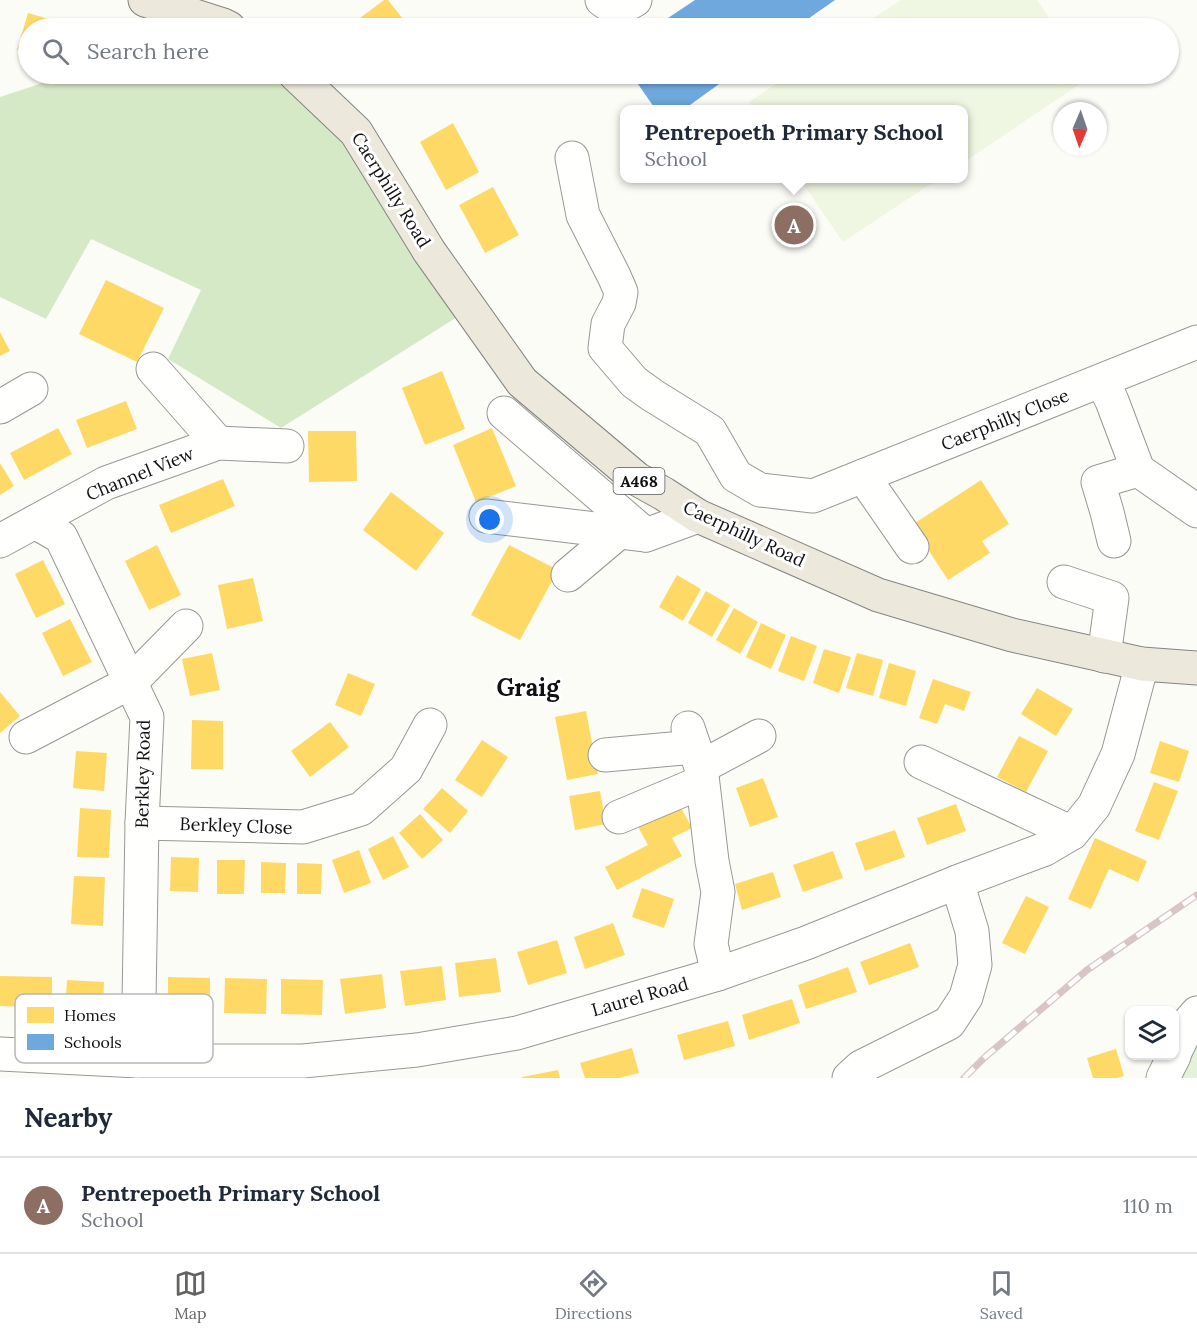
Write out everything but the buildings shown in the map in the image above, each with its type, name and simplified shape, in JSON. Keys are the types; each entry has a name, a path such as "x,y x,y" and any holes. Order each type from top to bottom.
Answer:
{"main road":[{"path":"145,0 201,18"},
{"name":"Caerphilly Road","path":"306,84 356,132 429,251 522,382 637,479 698,516 878,595 1012,635 1142,664 1197,668"}],"street":[{"path":"602,0 617,10 635,0"},
{"name":"Caerphilly Close","path":"572,158 583,215 621,292 619,303 608,324 605,348 634,382 710,431 736,476 760,490 813,496 1197,342"},
{"path":"153,369 218,443 287,446"},
{"path":"1102,381 1138,470 1197,511"},
{"path":"0,407 31,389"},
{"path":"504,413 633,533"},
{"name":"Channel View","path":"0,541 106,483 218,443"},
{"path":"1114,541 1098,482 1138,470"},
{"path":"862,476 912,547"},
{"path":"486,516 633,533"},
{"path":"568,575 633,533 698,516"},
{"name":"Berkley Road","path":"35,522 61,537 147,717 142,823 139,994"},
{"path":"1064,582 1112,598 1104,656"},
{"path":"26,737 131,682 186,626"},
{"name":"Laurel Road","path":"213,1061 303,1061 417,1050 517,1034 718,974 806,943 1046,849 1072,833 1094,806 1118,754 1142,664"},
{"name":"Berkley Close","path":"142,823 303,827 361,809 406,769 430,725"},
{"path":"605,755 696,756 759,736"},
{"path":"619,817 696,756"},
{"path":"696,756 718,892 711,944 718,974"},
{"path":"921,762 1072,833"},
{"path":"849,1078 861,1066 949,1023 966,997 975,965 972,931 957,882"},
{"path":"1179,1045 1197,1013"},
{"path":"1163,1078 1172,1060"}],"green space":[{"path":"901,0 1037,0 1049,18 873,18"},
{"path":"40,84 302,84 470,309 281,428 168,359 201,290 91,239 46,319 0,297 0,97"},
{"path":"776,84 1080,84 968,159 968,105 751,105 749,102"},
{"path":"803,183 932,183 843,242"},
{"path":"1197,1013 1197,1078 1163,1078 1172,1060 1179,1060 1179,1047"}],"railway":[{"path":"964,1078 984,1058 1087,970 1197,895"}],"place":[{"name":"Pentrepoeth Primary School","path":"794,225"}],"district":[{"name":"Graig","path":"528,688"}]}
